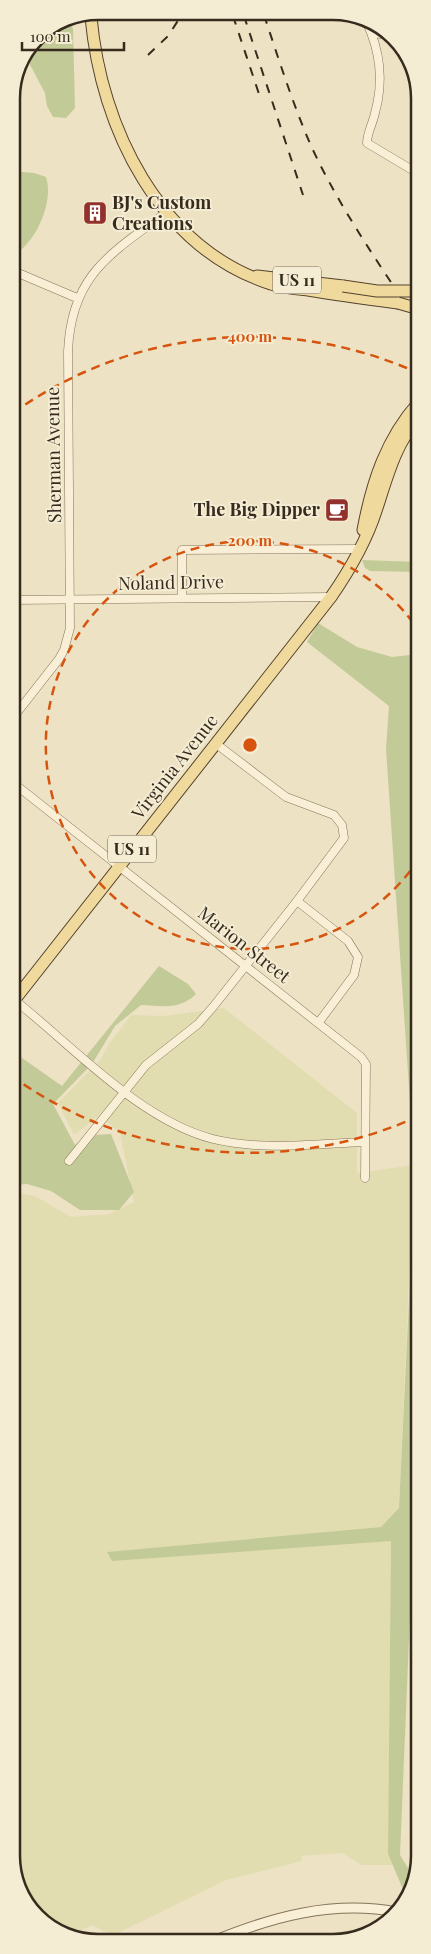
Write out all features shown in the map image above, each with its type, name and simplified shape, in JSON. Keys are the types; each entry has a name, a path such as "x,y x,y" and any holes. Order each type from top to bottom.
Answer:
{"main road":[{"name":"US 11","path":"91,21 102,85 112,117 135,166 166,212 186,233 211,255 250,276 272,276 411,307"},
{"name":"US 11","path":"343,291 411,292"},
{"path":"398,303 411,304"},
{"name":"Virginia Avenue","path":"360,549 372,485 395,434 411,413"},
{"name":"Virginia Avenue","path":"20,991 332,597 360,549 376,512 390,465 402,440 411,428"}],"street":[{"path":"370,29 379,61 380,77 378,101 367,143 411,169"},
{"path":"372,33 377,34"},
{"name":"Sherman Avenue","path":"20,708 64,650 70,628 68,352 69,335 77,298 85,283 102,263 166,212"},
{"path":"20,273 77,298"},
{"path":"182,598 182,550 360,549"},
{"name":"Noland Drive","path":"20,600 332,597"},
{"path":"69,1161 146,1065 198,1024 247,966 340,846 344,838 342,825 334,815 277,792 215,743"},
{"name":"Marion Street","path":"20,788 319,1022 364,1060 365,1178"},
{"path":"298,901 348,941 358,957 354,975 319,1022"},
{"path":"20,1006 125,1091 174,1124 215,1140 254,1145 365,1142"},
{"path":"232,1934 269,1920 301,1912 352,1909 388,1911"}],"shaded area":[{"path":"224,1008 357,1113 357,1173 411,1165 411,1234 399,1508 381,1527 108,1552 112,1561 391,1540 388,1854 393,1865 361,1865 343,1853 301,1856 302,1861 226,1880 116,1934 109,1934 93,1925 78,1931 73,1930 51,1918 33,1899 28,1890 21,1866 20,1193 35,1196 71,1217 109,1214 134,1202 120,1133 99,1116 74,1135 58,1103 101,1059 109,1044 131,1015 163,1016"}],"green space":[{"path":"71,25 75,108 66,118 53,117 47,106 45,93 29,63 47,39 59,30"},
{"path":"20,172 34,173 46,177 48,187 46,208 42,219 31,239 20,250"},
{"path":"362,560 411,562 411,572 370,571 365,568"},
{"path":"318,623 357,647 392,657 411,655 411,1117 386,749 389,706 307,642"},
{"path":"159,966 188,984 196,994 184,1003 177,1005 141,1005 115,1026 92,1064 53,1104 75,1145 94,1135 111,1134 134,1192 119,1210 80,1210 51,1191 27,1184 20,1184 20,1057 62,1086"},
{"path":"411,1259 411,1591 400,1855 409,1870 403,1890 388,1854 391,1541 112,1561 107,1552 381,1527 399,1508"}],"railway":[{"path":"148,55 168,36 178,20"},
{"path":"234,20 261,100"},
{"path":"245,20 303,195"},
{"path":"266,20 286,82 323,171 362,238 411,312"}],"place":[{"name":"BJ's Custom Creations","path":"95,213"},
{"name":"The Big Dipper","path":"337,510"}]}
